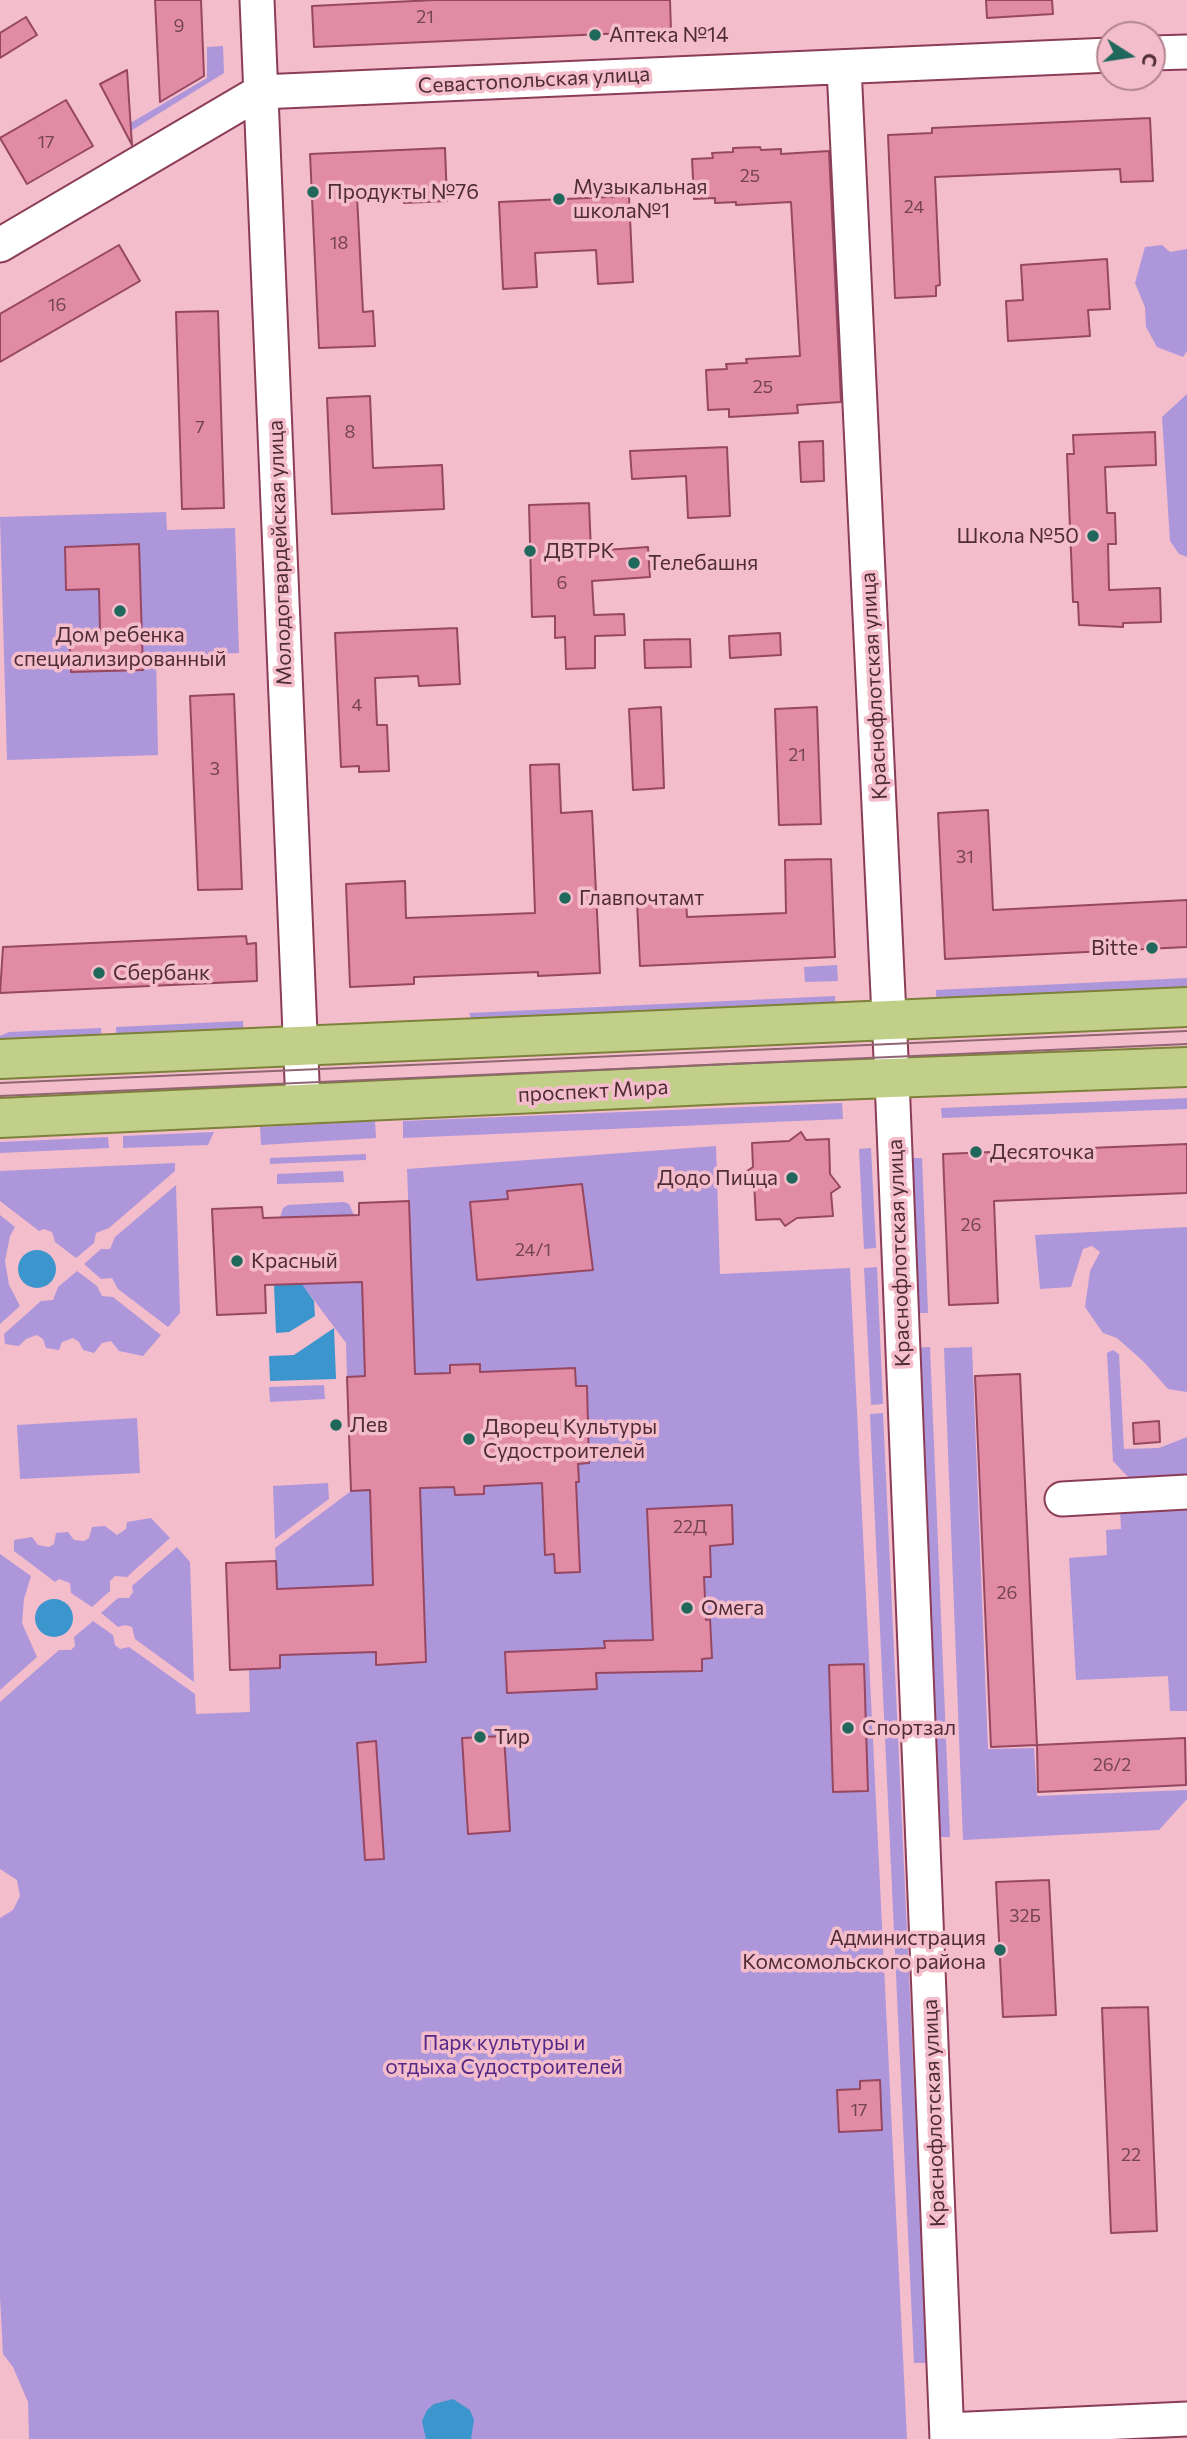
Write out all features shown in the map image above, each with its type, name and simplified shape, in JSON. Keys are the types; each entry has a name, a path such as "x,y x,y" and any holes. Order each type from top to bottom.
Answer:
{"main road":[{"path":"0,1059 1187,1007"},
{"name":"проспект Мира","path":"0,1118 1187,1067"}],"street":[{"name":"Молодогвардейская улица","path":"257,0 303,1105"},
{"path":"1166,52 1187,51"},
{"name":"Севастопольская улица","path":"0,245 260,92 1096,56"},
{"name":"Краснофлотская улица","path":"844,67 890,1020 947,2434"},
{"path":"1062,1499 1187,1492"},
{"path":"947,2434 1187,2419"}],"green space":[{"path":"223,46 224,73 126,134 122,128 207,78 207,47"},
{"path":"1162,245 1170,252 1187,249 1187,351 1183,357 1157,347 1146,327 1145,307 1135,283 1145,247"},
{"path":"1187,394 1187,557 1179,554 1170,541 1162,417"},
{"path":"166,512 167,530 235,528 239,653 156,656 158,755 7,760 0,517"},
{"path":"837,965 838,981 805,982 804,967"},
{"path":"1187,978 1187,1000 937,1012 936,990"},
{"path":"835,996 836,1014 476,1030 469,1013"},
{"path":"243,1021 244,1039 117,1045 116,1027"},
{"path":"101,1028 102,1046 0,1050 0,1036 9,1032"},
{"path":"1187,1098 1187,1109 942,1118 941,1108"},
{"path":"842,1103 843,1119 403,1138 403,1121"},
{"path":"375,1121 376,1138 261,1145 260,1127"},
{"path":"214,1132 208,1145 123,1148 123,1136"},
{"path":"108,1137 109,1148 0,1153 0,1142"},
{"name":"Парк культуры и отдыха Судостроителей","path":"716,1146 720,1274 850,1268 907,2439 29,2439 28,2402 13,2367 3,2354 0,2297 0,1918 13,1910 20,1896 17,1880 0,1869 0,1702 59,1650 71,1650 75,1646 74,1637 93,1621 113,1635 115,1645 120,1649 129,1647 195,1694 196,1714 250,1712 249,1670 280,1668 280,1655 376,1652 377,1665 426,1663 420,1488 454,1487 455,1495 484,1494 484,1486 579,1482 578,1464 589,1463 587,1386 576,1386 575,1368 480,1372 479,1364 450,1365 450,1373 415,1374 407,1169"},
{"path":"871,1148 876,1248 864,1249 859,1149"},
{"path":"366,1154 366,1160 270,1164 270,1158"},
{"path":"908,1158 922,1158 928,1313 913,1313"},
{"path":"175,1163 175,1171 109,1228 96,1233 94,1243 76,1258 55,1242 52,1232 44,1229 39,1231 0,1201 0,1171"},
{"path":"343,1171 344,1182 277,1184 277,1174"},
{"path":"176,1185 180,1313 168,1327 118,1289 112,1278 101,1279 84,1264 101,1249 110,1249 115,1237"},
{"path":"349,1204 354,1215 280,1218 283,1208 288,1205"},
{"path":"0,1215 15,1227 10,1236 5,1261 9,1285 20,1306 0,1324"},
{"path":"1187,1227 1187,1392 1168,1389 1144,1362 1117,1338 1103,1333 1085,1307 1090,1271 1100,1252 1092,1246 1083,1249 1071,1287 1040,1289 1035,1235"},
{"path":"877,1267 883,1404 871,1405 864,1268"},
{"path":"77,1271 97,1286 102,1296 113,1297 161,1335 143,1356 119,1351 111,1341 102,1343 94,1353 83,1350 73,1338 62,1342 59,1350 46,1348 43,1339 37,1335 26,1339 19,1346 5,1344 4,1334 41,1301 53,1300 58,1287"},
{"path":"362,1282 365,1376 347,1377 346,1343 302,1284"},
{"path":"930,1347 950,1837 934,1837 914,1348"},
{"path":"972,1347 988,1749 1034,1748 1037,1796 1187,1790 1187,1799 1159,1830 963,1840 944,1348"},
{"path":"1113,1350 1119,1354 1124,1449 1159,1448 1187,1437 1187,1476 1129,1478 1113,1461 1107,1353"},
{"path":"324,1385 325,1399 270,1402 269,1387"},
{"path":"883,1413 927,2363 914,2363 870,1414"},
{"path":"137,1418 140,1473 20,1479 17,1425"},
{"path":"328,1483 329,1499 275,1539 273,1486"},
{"path":"370,1490 373,1585 277,1589 275,1548 351,1491"},
{"path":"1187,1505 1187,1711 1170,1711 1168,1676 1076,1680 1069,1558 1107,1555 1106,1530 1121,1529 1120,1508"},
{"path":"151,1518 170,1538 127,1577 115,1576 110,1581 110,1591 92,1607 71,1593 70,1583 59,1579 55,1582 14,1551 14,1540 32,1537 38,1545 49,1547 54,1544 56,1533 68,1532 74,1540 84,1541 89,1538 92,1527 105,1526 117,1535 126,1529 127,1522"},
{"path":"177,1547 190,1562 194,1682 135,1639 132,1627 118,1627 101,1613 118,1598 129,1598 133,1592 132,1586"},
{"path":"0,1554 31,1576 24,1599 22,1623 37,1657 0,1690"}],"water":[{"path":"37,1250 50,1256 56,1269 50,1282 37,1288 24,1282 18,1269 24,1256"},
{"path":"302,1284 314,1301 315,1316 289,1332 276,1333 274,1285"},
{"path":"334,1328 336,1379 270,1381 269,1356 294,1355"},
{"path":"54,1599 67,1605 73,1618 67,1631 54,1637 41,1631 35,1618 41,1605"},
{"path":"453,2399 470,2410 474,2420 471,2439 426,2439 422,2421 427,2410 434,2404"}],"building":[{"path":"155,0 201,0 204,76 160,102"},
{"path":"434,0 670,0 671,31 314,47 312,6"},
{"path":"986,0 1052,0 1053,14 987,18"},
{"path":"26,17 37,35 0,58 0,33"},
{"path":"127,70 132,145 100,84"},
{"path":"66,100 93,146 27,184 0,138"},
{"path":"1150,118 1153,181 1121,182 1120,169 935,177 940,285 936,286 936,296 895,298 888,135 932,133 932,128"},
{"path":"760,147 761,150 781,149 781,154 829,151 841,402 797,405 798,413 729,417 729,409 708,410 706,370 727,369 726,364 747,363 746,359 800,356 791,202 736,205 736,202 715,203 715,198 694,199 692,159 713,158 712,153 733,152 733,148"},
{"path":"445,148 447,201 404,203 403,194 357,196 363,312 373,311 375,346 319,348 310,154"},
{"path":"629,196 633,282 598,284 596,250 535,253 537,287 503,289 499,202"},
{"path":"119,245 140,281 0,362 0,314"},
{"path":"1107,259 1110,309 1088,310 1090,336 1008,341 1006,301 1023,300 1021,265"},
{"path":"218,311 224,508 182,509 176,312"},
{"path":"370,396 373,468 442,465 444,509 332,514 327,398"},
{"name":"Школа №50","path":"1155,432 1156,465 1105,467 1107,513 1115,513 1116,544 1108,544 1109,590 1160,588 1161,622 1123,623 1123,627 1079,625 1078,602 1073,602 1067,454 1074,454 1073,435"},
{"path":"823,441 824,481 801,482 799,442"},
{"path":"727,447 730,516 688,518 686,476 632,479 630,451"},
{"path":"589,503 591,551 648,547 650,577 592,581 594,615 624,614 625,635 595,636 595,668 566,669 565,637 555,638 555,616 532,617 529,505"},
{"name":"Дом ребенка специализированный","path":"139,544 143,670 71,672 69,633 100,632 99,589 66,590 65,547"},
{"path":"457,628 460,684 419,686 418,676 375,678 377,725 387,725 389,771 359,772 359,766 341,767 335,633"},
{"path":"780,633 781,655 730,658 729,636"},
{"path":"690,639 691,667 645,668 644,640"},
{"path":"234,694 242,889 198,890 190,696"},
{"path":"661,707 664,788 633,790 629,709"},
{"path":"817,707 821,824 779,825 775,709"},
{"name":"Главпочтамт","path":"559,764 561,813 592,811 600,973 538,976 538,972 414,977 414,984 350,987 346,884 405,881 406,918 535,913 530,765"},
{"path":"988,810 993,910 1187,900 1187,947 945,959 938,813"},
{"path":"831,859 835,957 640,966 637,901 686,899 687,917 786,913 785,860"},
{"path":"246,936 247,944 256,943 257,981 0,993 3,947"},
{"name":"Додо Пицца","path":"801,1132 806,1140 829,1139 830,1174 840,1187 831,1193 833,1216 797,1218 785,1226 780,1219 756,1220 754,1181 747,1171 753,1167 752,1143 789,1141"},
{"path":"1187,1144 1187,1193 994,1201 998,1303 949,1305 943,1154"},
{"path":"582,1184 593,1270 477,1280 470,1202 508,1199 507,1191"},
{"name":"Дворец Культуры Судостроителей","path":"409,1201 415,1374 450,1373 450,1365 480,1364 480,1372 575,1368 576,1386 587,1386 589,1463 578,1464 579,1482 576,1482 580,1572 555,1573 554,1554 545,1555 542,1483 484,1486 484,1494 455,1495 454,1487 420,1488 426,1662 376,1665 376,1652 280,1655 280,1668 230,1670 226,1563 276,1561 277,1589 373,1585 370,1490 351,1491 347,1377 365,1376 362,1282 265,1285 266,1313 217,1315 212,1209 262,1207 263,1218 359,1215 359,1203"},
{"path":"1020,1374 1037,1745 991,1747 975,1376"},
{"path":"1159,1421 1160,1442 1134,1444 1133,1423"},
{"path":"732,1505 733,1544 710,1546 711,1577 704,1577 706,1620 710,1619 712,1658 702,1659 702,1671 596,1673 597,1689 507,1693 505,1652 605,1648 604,1641 653,1640 647,1509"},
{"name":"Спортзал","path":"864,1664 868,1791 833,1792 829,1665"},
{"path":"504,1736 510,1831 468,1834 462,1738"},
{"path":"1185,1738 1186,1785 1038,1792 1037,1745"},
{"path":"376,1741 384,1859 365,1860 357,1743"},
{"path":"1049,1880 1056,2015 1003,2017 996,1882"},
{"path":"1148,2007 1157,2231 1111,2233 1102,2008"},
{"path":"880,2080 882,2130 839,2132 837,2090 860,2089 860,2081"}],"tram line":[{"path":"0,1083 1187,1031"},
{"path":"0,1096 1187,1044"}],"place":[{"name":"Аптека №14","path":"595,35"},
{"name":"Продукты №76","path":"313,192"},
{"name":"Музыкальная школа№1","path":"559,199"},
{"name":"Школа №50","path":"1093,536"},
{"name":"ДВТРК","path":"530,551"},
{"name":"Телебашня","path":"634,563"},
{"name":"Дом ребенка специализированный","path":"120,611"},
{"name":"Главпочтамт","path":"565,898"},
{"name":"Bitte","path":"1152,948"},
{"name":"Сбербанк","path":"99,973"},
{"name":"Десяточка","path":"976,1152"},
{"name":"Додо Пицца","path":"792,1178"},
{"name":"Красный","path":"237,1261"},
{"name":"Лев","path":"336,1425"},
{"name":"Дворец Культуры Судостроителей","path":"469,1439"},
{"name":"Омега","path":"687,1608"},
{"name":"Спортзал","path":"848,1728"},
{"name":"Тир","path":"480,1737"},
{"name":"Администрация Комсомольского района","path":"1000,1950"}]}
